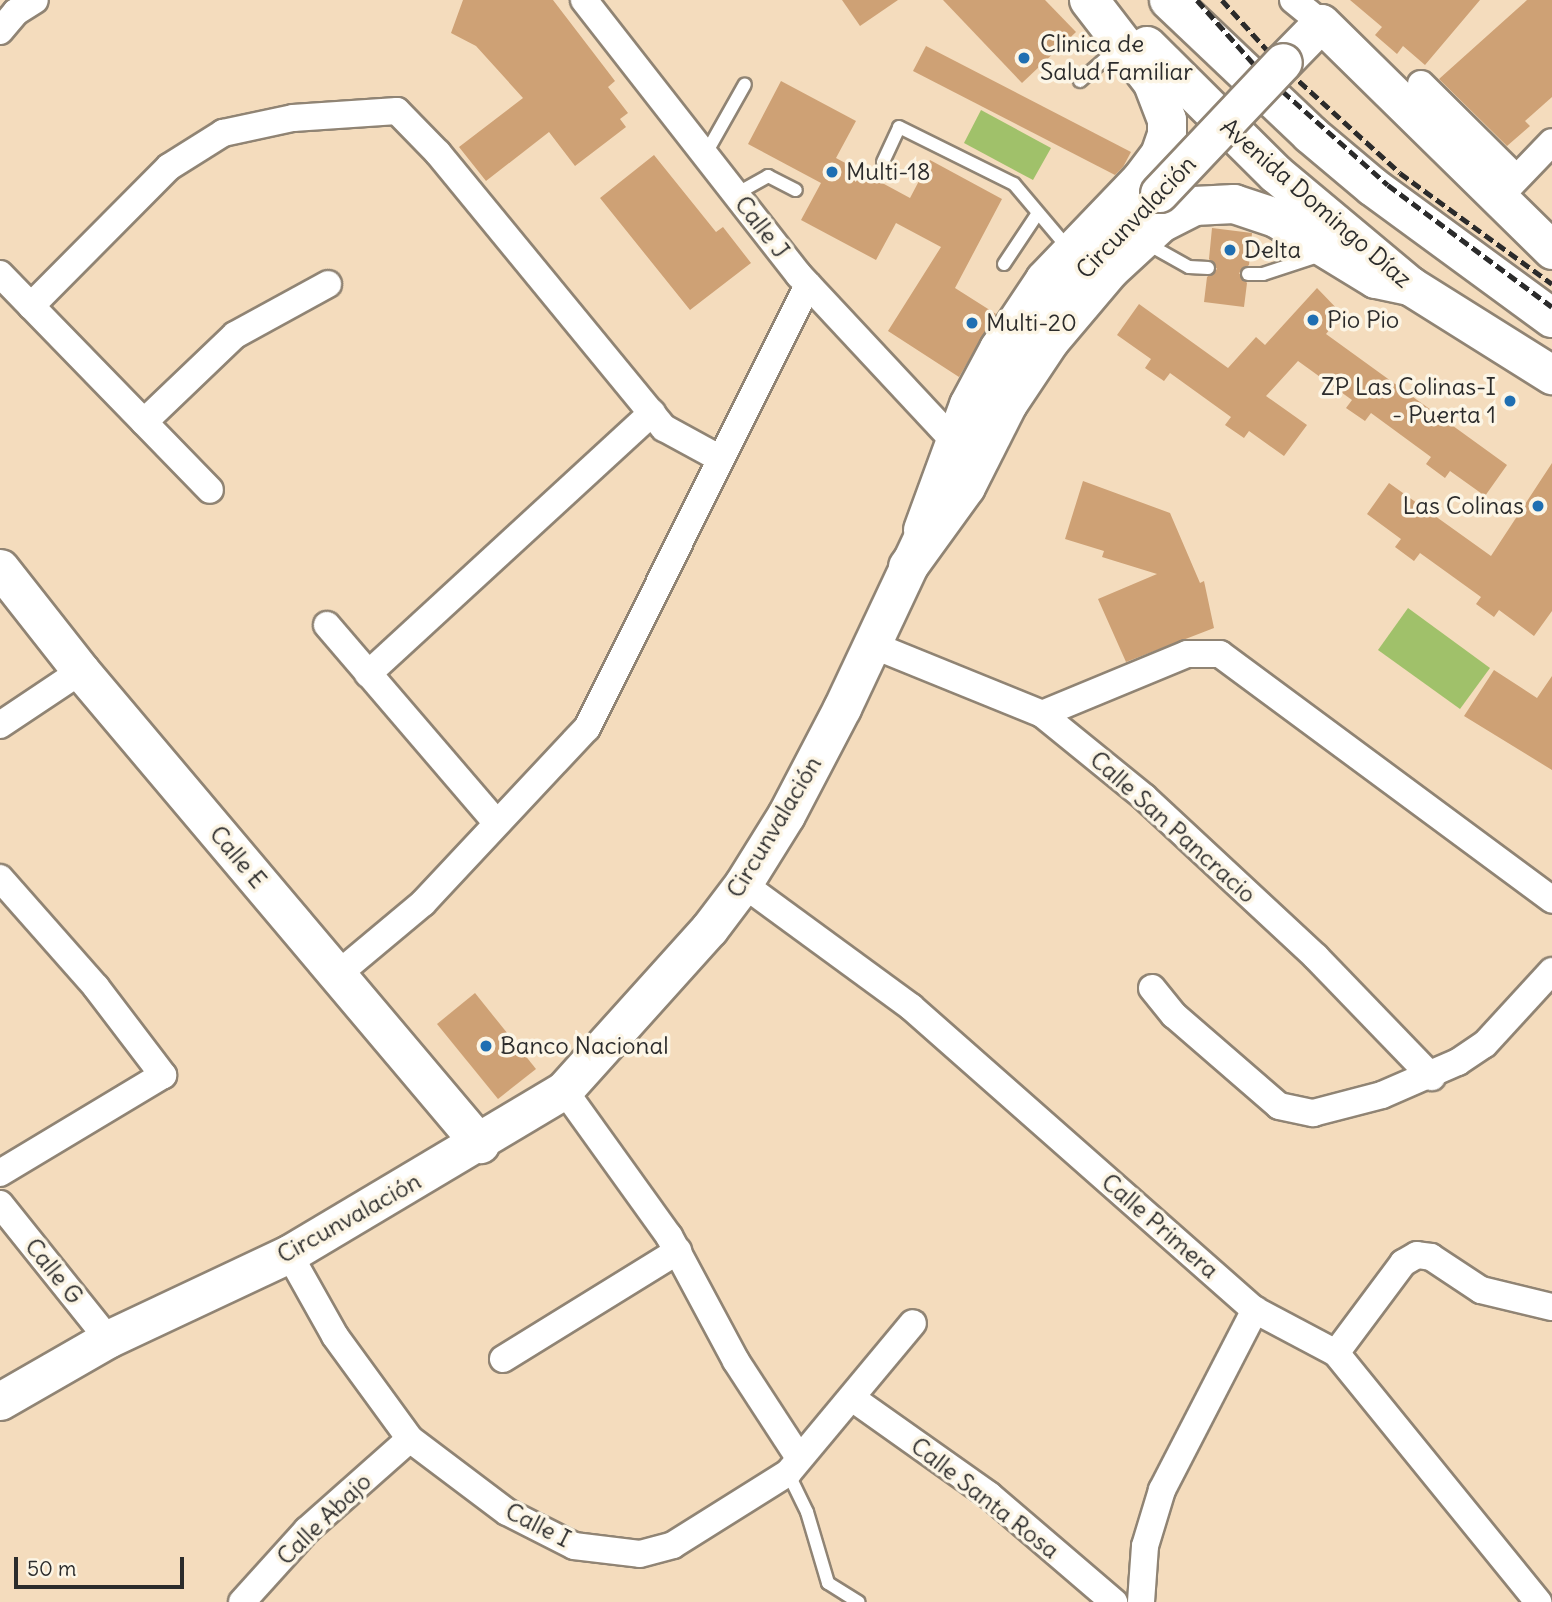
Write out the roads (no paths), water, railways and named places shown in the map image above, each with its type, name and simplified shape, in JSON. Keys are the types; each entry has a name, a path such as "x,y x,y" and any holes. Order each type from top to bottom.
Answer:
{"main road":[{"path":"913,556 954,442 999,349 1045,280 1141,180 1160,155 1167,135 1167,120 1153,83 1088,0"},
{"name":"Avenida Domingo Díaz","path":"1106,0 1164,65 1276,174 1410,286 1552,375"},
{"name":"Avenida Domingo Díaz","path":"1169,0 1291,117 1373,187 1552,318"},
{"path":"1321,23 1507,188 1552,250"},
{"name":"Circunvalación","path":"0,1401 108,1339 289,1254 480,1144 564,1090 709,929 743,884 786,816 982,419 1042,321 1321,23"},
{"path":"913,556 966,487 1008,404 1050,341 1110,270 1161,223 1194,206 1234,204 1276,218 1328,253 1376,279 1410,286"},
{"name":"Calle E","path":"0,568 81,671 480,1144"}],"street":[{"path":"0,31 16,12 35,0"},
{"name":"Calle J","path":"584,0 808,285 954,442"},
{"path":"1293,0 1321,23"},
{"path":"1422,84 1507,188 1552,142"},
{"path":"31,306 169,167 223,133 293,118 397,111 438,153 664,428 719,458"},
{"path":"0,274 210,490"},
{"path":"144,422 235,335 328,284"},
{"path":"337,975 423,903 587,728 719,458 808,285"},
{"path":"368,674 652,413"},
{"path":"327,625 497,823"},
{"name":"Calle San Pancracio","path":"870,644 1042,714 1144,797 1316,957 1432,1077"},
{"path":"1042,714 1187,654 1220,654 1552,900"},
{"path":"0,725 81,671"},
{"path":"0,878 96,987 163,1075 0,1173"},
{"name":"Calle Primera","path":"743,884 911,1007 1255,1310 1336,1353 1538,1602"},
{"path":"1152,988 1174,1015 1279,1106 1313,1113 1349,1107 1432,1077 1485,1044 1552,971"},
{"path":"564,1090 678,1251 793,1464"},
{"name":"Calle G","path":"0,1203 108,1339"},
{"path":"503,1359 678,1251"},
{"name":"Calle I","path":"289,1254 335,1336 410,1439 507,1512 574,1546 640,1553 673,1545 793,1464 852,1398 913,1323"},
{"path":"1336,1353 1403,1263 1417,1255 1432,1258 1481,1290 1552,1307"},
{"path":"1141,1602 1145,1546 1162,1490 1255,1310"},
{"name":"Calle Santa Rosa","path":"852,1398 989,1495 1114,1602"},
{"name":"Calle Abajo","path":"242,1602 307,1530 410,1439"}],"lane":[{"path":"1080,81 1123,43"},
{"path":"705,155 745,83"},
{"path":"883,162 900,127 1014,184 1072,252"},
{"path":"736,194 768,176 796,190"},
{"path":"1004,264 1038,213"},
{"path":"1143,242 1189,267 1208,268"},
{"path":"1248,274 1263,274 1328,253"},
{"path":"793,1464 828,1583 858,1602"}],"railway":[{"path":"1197,0 1260,71 1388,185 1552,307"},
{"path":"1222,0 1277,61 1400,173 1552,284"}],"place":[{"name":"Clinica de Salud Familiar","path":"1024,58"},
{"name":"Multi-18","path":"832,172"},
{"name":"Delta","path":"1230,250"},
{"name":"Pio Pio","path":"1313,320"},
{"name":"Multi-20","path":"972,323"},
{"name":"ZP Las Colinas-I - Puerta 1","path":"1510,401"},
{"name":"Las Colinas","path":"1538,506"},
{"name":"Banco Nacional","path":"486,1046"}]}
